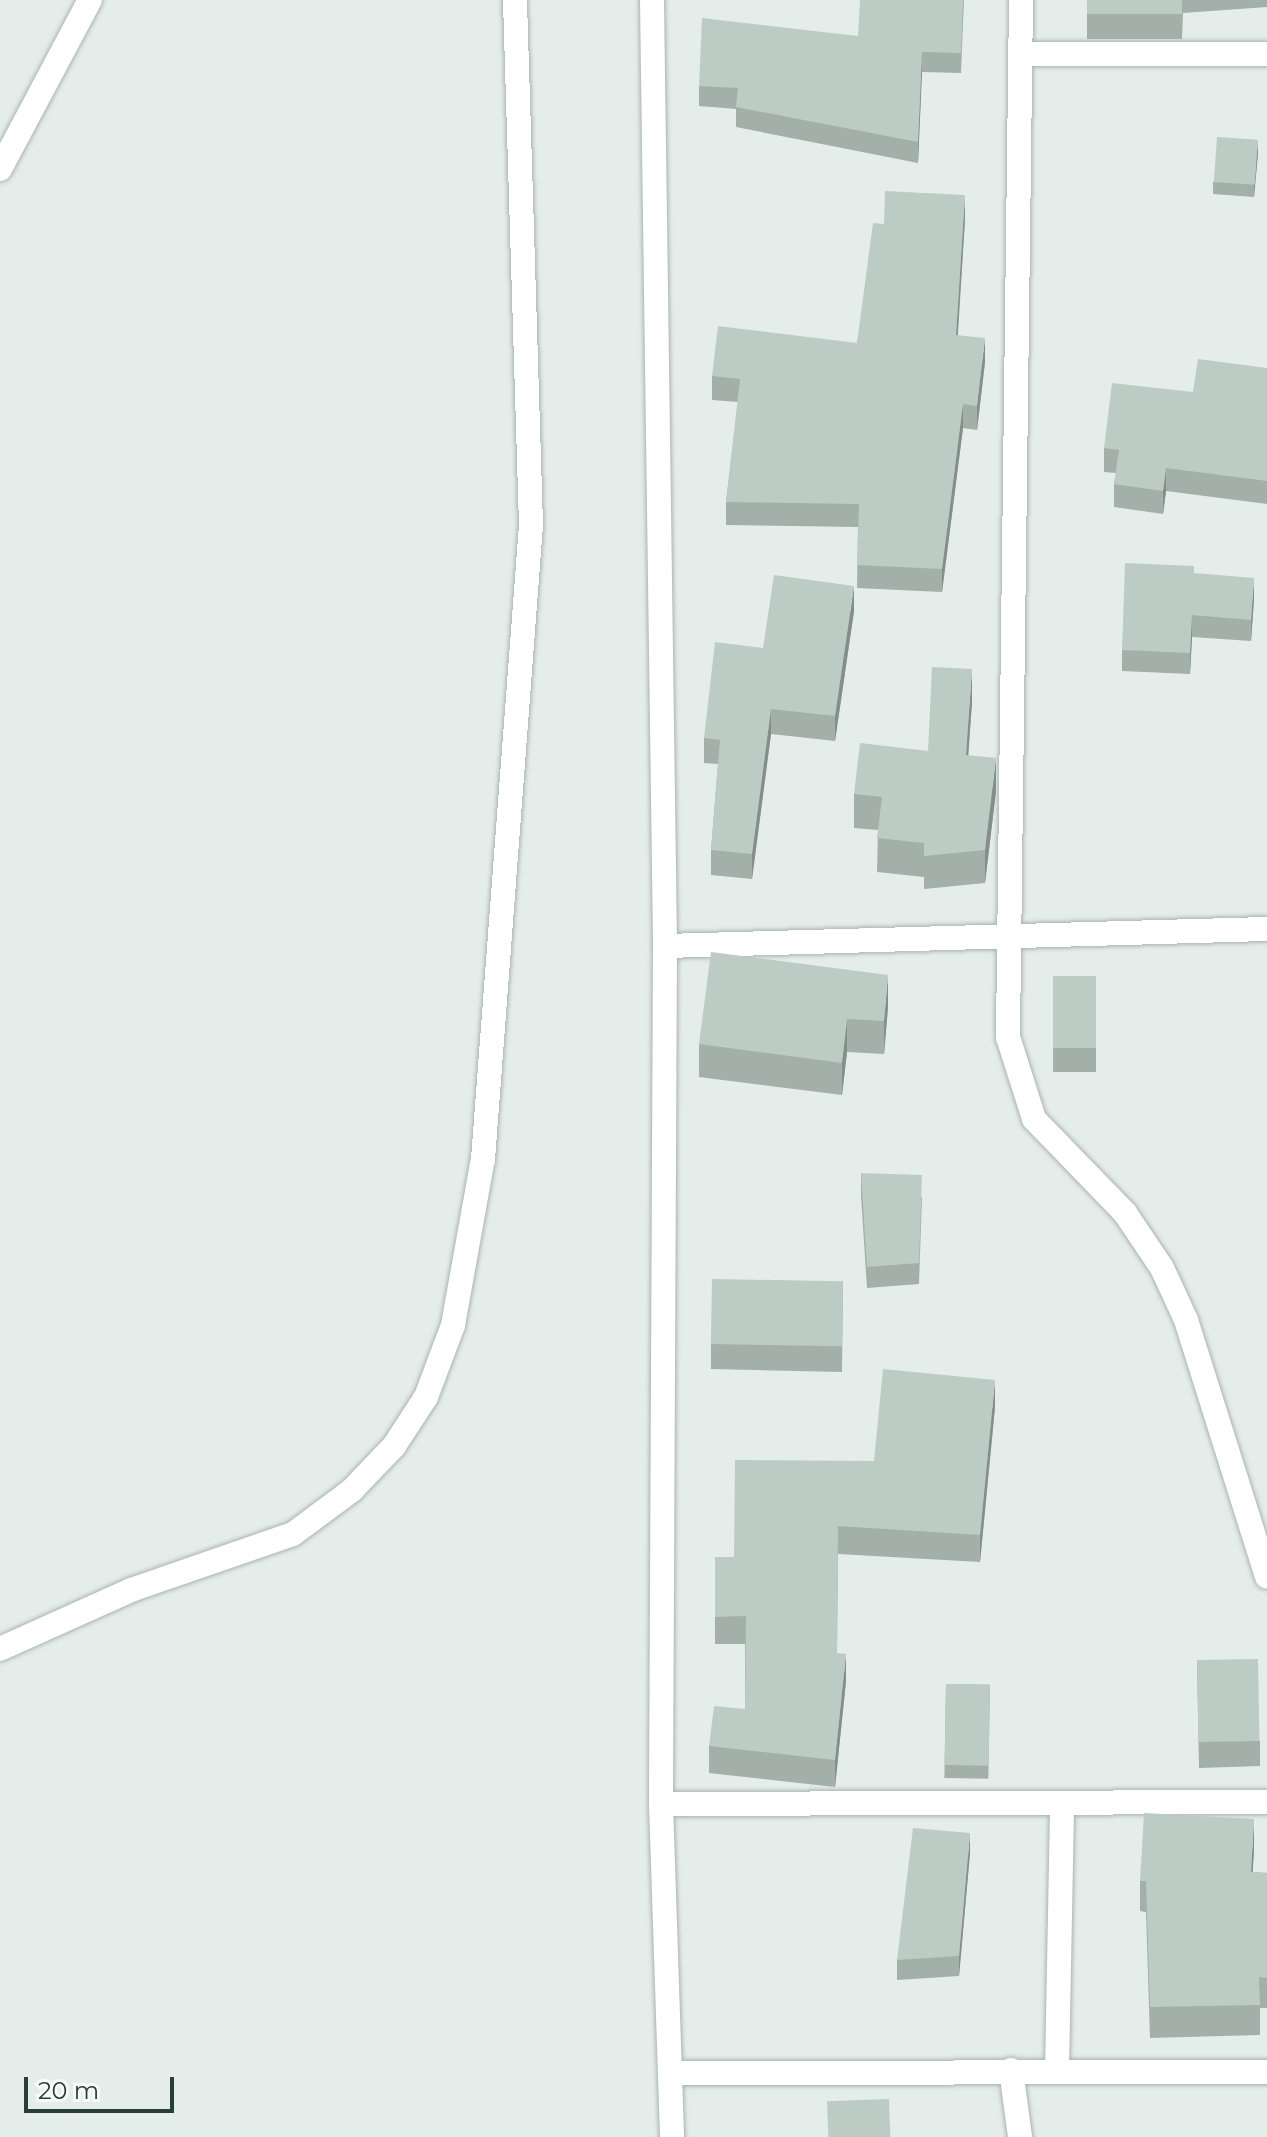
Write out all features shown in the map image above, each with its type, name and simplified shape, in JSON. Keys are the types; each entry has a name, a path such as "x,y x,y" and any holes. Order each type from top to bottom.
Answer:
{"street":[{"path":"0,169 90,0"},
{"path":"0,1649 131,1590 293,1534 352,1490 394,1446 426,1397 453,1325 483,1159 531,525 515,0"},
{"path":"652,0 665,946 661,1804 672,2137"},
{"path":"1021,0 1010,937 1014,1074 1034,1119 1125,1213 1162,1268 1186,1320 1267,1577"},
{"path":"1021,54 1267,54"},
{"path":"665,946 1267,929"},
{"path":"661,1804 1267,1802"},
{"path":"1057,2070 1062,1805"},
{"path":"670,2073 1011,2070 1267,2072"},
{"path":"1011,2070 1020,2137"}],"building":[{"path":"860,0 963,0 961,53 922,52 918,142 736,107 738,88 699,86 702,18 858,36"},
{"path":"1087,0 1182,0 1182,14 1087,14"},
{"path":"1217,137 1258,140 1255,185 1214,182"},
{"path":"885,191 965,195 956,335 985,338 977,406 963,404 942,569 857,565 859,504 726,502 740,379 712,376 718,326 857,343 873,223 884,224"},
{"path":"1198,359 1267,368 1267,481 1166,468 1163,491 1114,484 1119,450 1104,448 1112,383 1193,392"},
{"path":"1125,563 1194,566 1194,573 1254,578 1251,620 1192,615 1190,653 1122,650"},
{"path":"774,575 854,586 835,716 771,709 752,854 711,850 720,740 704,738 715,642 763,648"},
{"path":"932,667 972,669 966,755 996,758 985,850 924,856 924,843 877,838 882,797 854,794 860,743 928,751"},
{"path":"711,952 888,975 884,1021 847,1019 842,1063 699,1044"},
{"path":"1053,976 1096,976 1096,1048 1053,1048"},
{"path":"861,1173 922,1175 919,1263 867,1267"},
{"path":"712,1279 843,1281 842,1346 711,1344"},
{"path":"883,1369 995,1380 980,1535 838,1526 837,1653 846,1654 835,1760 709,1746 714,1706 745,1709 746,1616 715,1617 715,1557 734,1557 735,1460 874,1461"},
{"path":"1258,1659 1259,1741 1198,1742 1197,1660"},
{"path":"946,1684 990,1685 989,1766 945,1765"},
{"path":"1144,1813 1254,1819 1251,1872 1267,1873 1267,1978 1259,1977 1260,2005 1150,2007 1146,1881 1140,1881"},
{"path":"913,1828 970,1833 959,1956 897,1960"},
{"path":"889,2099 890,2137 828,2137 827,2101"}]}
